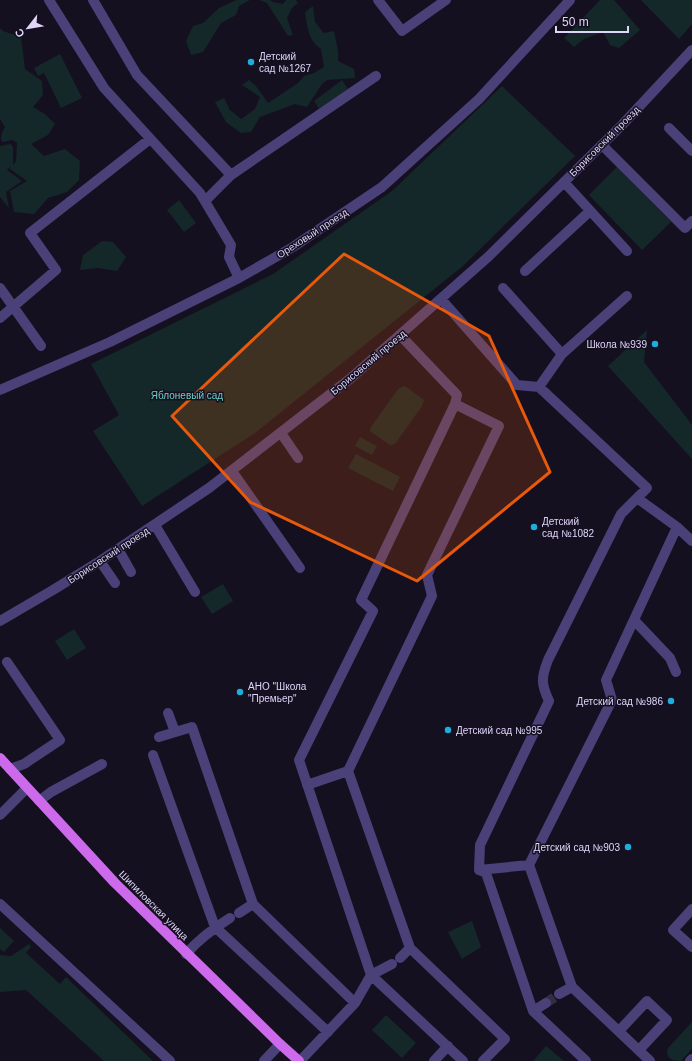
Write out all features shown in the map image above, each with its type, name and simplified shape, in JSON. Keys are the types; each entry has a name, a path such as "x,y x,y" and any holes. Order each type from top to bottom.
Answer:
{"main road":[{"name":"Шипиловская улица","path":"0,758 115,884 186,954 299,1061"}],"street":[{"path":"49,0 104,88 200,193 231,246 228,257 239,278"},
{"path":"93,0 137,75 231,175"},
{"path":"378,0 402,31 446,0"},
{"name":"Ореховый проезд","path":"0,390 110,342 239,278 293,247 382,187 478,99 570,0"},
{"name":"Борисовский проезд","path":"0,621 100,561 155,525 232,471 351,378 488,257 602,145 692,50"},
{"path":"204,200 231,175 376,76"},
{"path":"669,128 692,151"},
{"path":"0,318 56,270 30,234 150,139"},
{"path":"602,145 685,228 692,221"},
{"path":"564,182 627,251"},
{"path":"525,271 590,211"},
{"path":"0,288 41,346"},
{"path":"504,288 562,354"},
{"path":"539,387 562,354 627,296"},
{"path":"441,300 517,385 539,387 647,488 621,514 548,660 544,670 542,687 549,701 480,845 479,870"},
{"path":"400,336 457,395 455,404 361,600 373,611 299,760 371,976 463,1061"},
{"path":"455,404 499,426 427,575 432,596 348,771 410,948 505,1039 483,1061"},
{"path":"281,433 298,458"},
{"path":"232,471 300,568"},
{"path":"637,498 677,527 692,540"},
{"path":"155,525 195,592"},
{"path":"650,1061 572,987 529,865 612,700 606,680 677,527"},
{"path":"118,549 131,572"},
{"path":"100,561 114,583"},
{"path":"634,620 670,658 676,672"},
{"path":"8,662 60,740 24,764 10,769"},
{"path":"168,713 175,732"},
{"path":"159,737 192,727 253,904 355,1003"},
{"path":"153,755 216,927 328,1032"},
{"path":"39,801 51,792 102,764"},
{"path":"308,785 348,771"},
{"path":"0,815 27,788"},
{"path":"479,870 529,865"},
{"path":"479,870 486,873 533,1011 586,1061"},
{"path":"0,904 170,1061"},
{"path":"186,954 196,942 216,927 253,904"},
{"path":"692,909 673,930 692,947"},
{"path":"299,1061 355,1003 371,976 396,961 410,948"},
{"path":"559,994 572,987"},
{"path":"619,1031 647,1001 667,1020 639,1050"},
{"path":"533,1011 546,1003"},
{"path":"264,1061 280,1044"},
{"path":"434,1061 448,1046"}],"highlighted area":[{"path":"344,254 489,336 550,472 417,581 250,502 172,416"}],"green space":[{"path":"236,0 250,0 239,6 236,15 221,23 203,52 191,55 186,41 193,26 203,23 219,8"},
{"path":"259,0 270,0 283,4 286,0 296,0 298,3 292,8 287,18 293,35 288,36 267,3"},
{"path":"600,0 614,0 640,30 619,48 610,45 603,32 584,39 574,47 564,38"},
{"path":"641,0 692,0 692,24 679,39"},
{"path":"313,6 315,22 324,33 334,31 338,51 338,61 354,69 355,78 327,80 322,84 307,107 295,104 260,117 251,132 241,133 226,122 215,102 224,98 230,110 241,119 255,109 260,97 242,85 249,80 256,86 268,103 298,83 304,76 314,73 324,67 321,49 311,37 305,12"},
{"path":"0,28 3,31 21,37 25,69 42,81 43,95 33,107 45,114 55,124 48,135 31,144 44,156 65,149 80,161 79,180 67,192 48,198 34,214 14,212 10,191 27,181 10,169 11,166 7,170 22,181 6,192 9,208 0,197 0,146 11,144 13,147 13,165 16,161 17,143 13,140 2,142 1,140 5,127 0,119"},
{"path":"60,54 82,98 61,108 44,73 38,76 34,68"},
{"path":"342,80 348,89 320,110 314,101"},
{"name":"Яблоневый сад","path":"502,86 575,156 463,266 255,433 142,506 93,431 119,415 91,364 273,274 392,191"},
{"path":"617,167 671,222 642,250 589,195"},
{"path":"179,200 196,223 184,232 167,210"},
{"path":"102,241 113,242 126,257 117,271 98,268 80,270 83,255"},
{"path":"647,330 644,362 692,425 692,459 608,366"},
{"path":"405,386 424,400 422,406 395,444 390,445 370,431 371,427 399,388"},
{"path":"360,437 377,446 372,455 355,446"},
{"path":"356,454 400,477 393,491 348,468"},
{"path":"223,584 233,601 212,614 201,597"},
{"path":"74,629 86,648 67,660 55,641"},
{"path":"472,921 481,947 462,959 448,932"},
{"path":"0,928 14,941 4,952 0,949"},
{"path":"29,944 31,947 26,953 60,984 66,977 153,1061 104,1061 26,990 0,992 0,955 11,956"},
{"path":"386,1015 416,1043 402,1058 372,1030"},
{"path":"692,1022 692,1049 681,1061 670,1059 667,1052 668,1048"},
{"path":"546,1046 564,1061 533,1061"}],"tunnel":[{"path":"546,1003 559,994"}],"place":[{"name":"Детский сад №1267","path":"251,62"},
{"name":"Школа №939","path":"655,344"},
{"name":"Детский сад №1082","path":"534,527"},
{"name":"АНО \"Школа \"Премьер\"","path":"240,692"},
{"name":"Детский сад №986","path":"671,701"},
{"name":"Детский сад №995","path":"448,730"},
{"name":"Детский сад №903","path":"628,847"}]}
